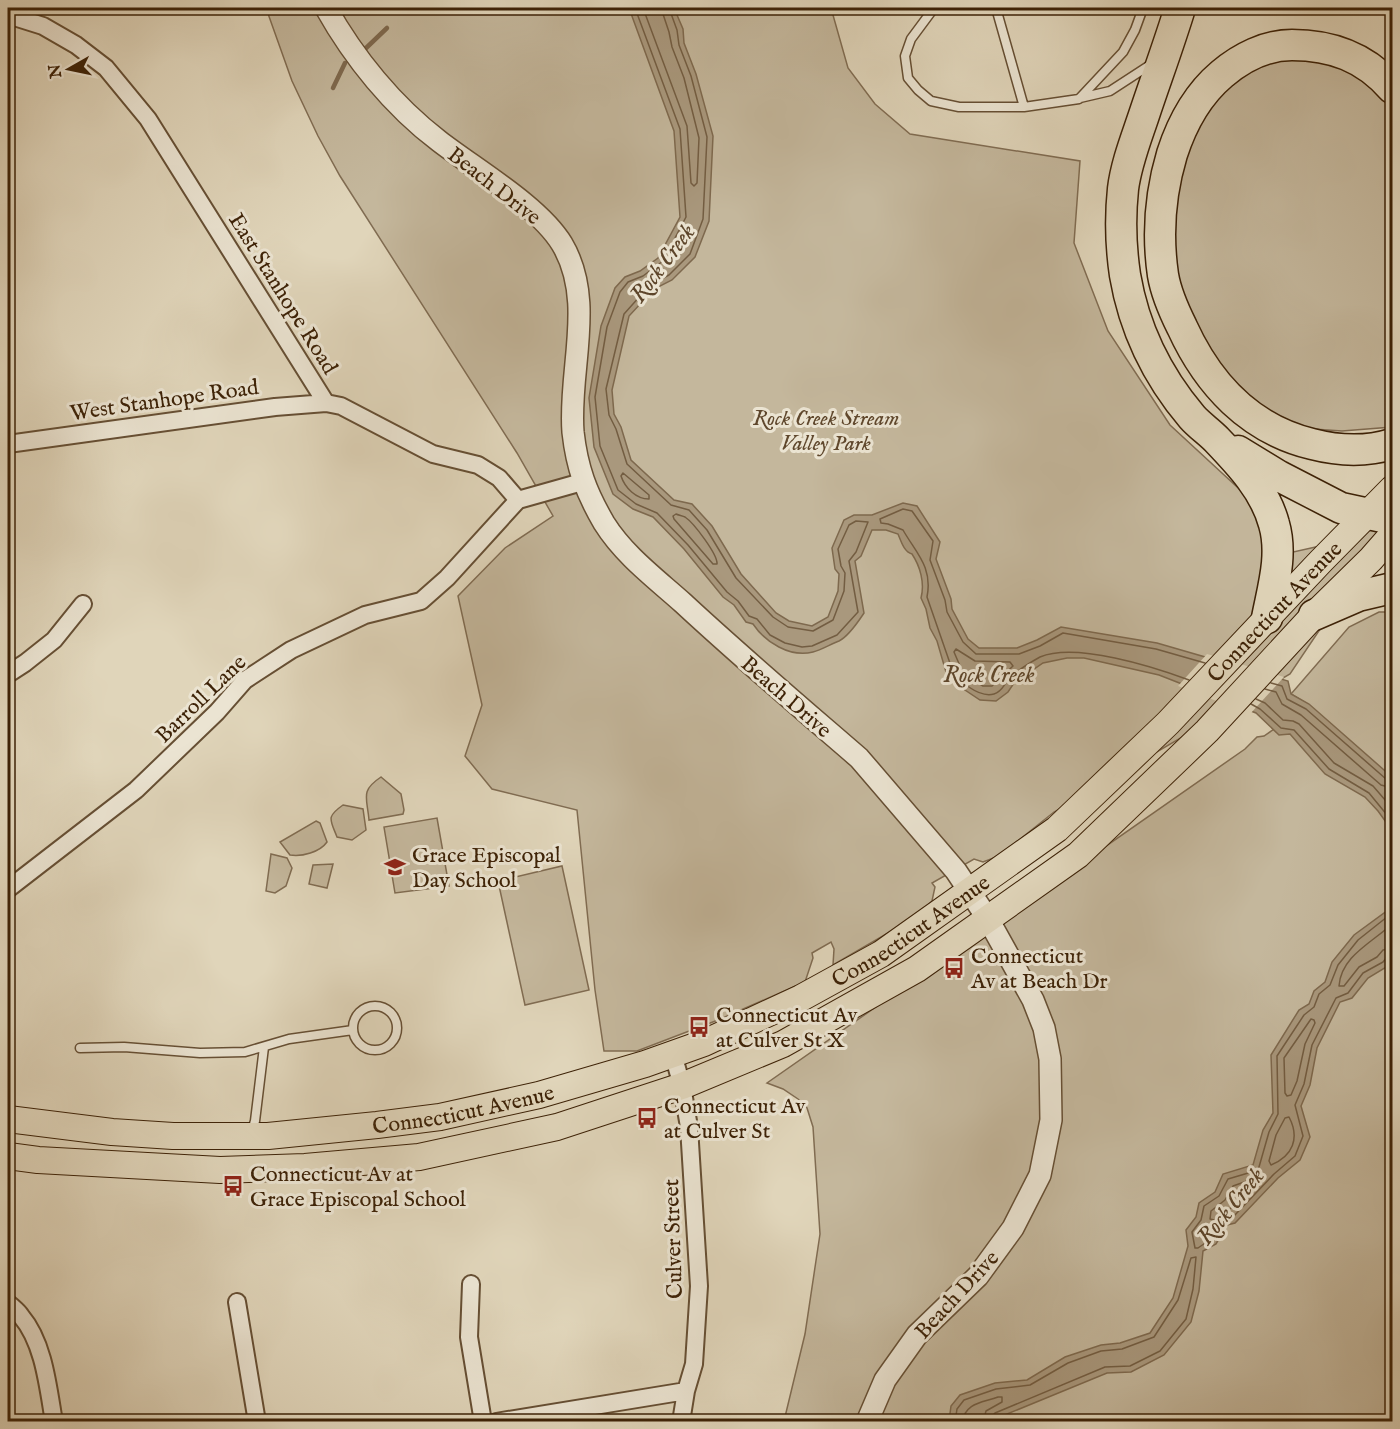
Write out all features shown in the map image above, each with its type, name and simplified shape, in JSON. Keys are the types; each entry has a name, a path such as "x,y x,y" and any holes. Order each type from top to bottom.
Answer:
{"highway":[{"path":"1180,8 1134,145 1123,188 1122,231 1125,276 1151,357 1166,384 1194,419 1215,438 1258,487 1274,523 1278,542 1276,571 1259,627"},
{"path":"1392,88 1384,78 1361,61 1339,50 1312,45 1281,45 1256,53 1232,65 1209,85 1190,111 1177,140 1167,172 1160,208 1160,241 1164,278 1174,311 1189,342 1231,399 1258,422 1288,438 1352,451 1383,448 1392,444"},
{"path":"1215,438 1279,476 1341,508 1379,517"},
{"path":"1314,615 1358,596 1392,588"}],"main road":[{"name":"Connecticut Avenue","path":"8,1119 173,1136 267,1136 440,1117 539,1095 645,1064 704,1043 801,998 881,954 1057,829 1168,723 1259,627 1379,517 1392,489"},
{"name":"Connecticut Avenue","path":"8,1156 38,1161 220,1170 305,1167 419,1157 557,1127 682,1086 783,1044 917,969 1078,855 1207,731 1314,615 1392,535"},
{"path":"251,1136 251,1169"}],"street":[{"name":"Beach Drive","path":"326,8 340,34 394,101 436,139 538,214 562,244 573,270 580,308 573,392 573,431 582,482 606,525 626,552 734,651 859,758 949,863 970,891 1033,1000 1044,1028 1050,1059 1051,1120 1040,1175 1013,1228 978,1276 917,1335 897,1362 885,1380 867,1422"},
{"name":"East Stanhope Road","path":"8,15 43,26 76,45 106,68 148,119 326,403 340,406 433,454 478,465 499,478 518,500"},
{"name":"West Stanhope Road","path":"8,444 275,407 326,403"},
{"path":"518,500 582,482"},
{"name":"Barroll Lane","path":"8,890 136,790 217,712 245,680 291,650 365,615 421,600 447,578 518,500"},
{"path":"8,674 54,640 83,604"},
{"name":"Culver Street","path":"673,1054 682,1086 689,1127 699,1286 694,1364 686,1391 681,1422"},
{"path":"471,1284 469,1337 483,1422"},
{"path":"237,1302 257,1422"},
{"path":"8,1303 21,1315 36,1339 54,1422"},
{"path":"496,1422 686,1391"}],"lane":[{"path":"934,8 911,39 905,56 908,78 931,101 960,107 1024,107 1078,99 1110,91 1164,56"},
{"path":"996,8 1024,107"},
{"path":"1078,99 1123,52 1135,30 1143,8"},
{"path":"372,1007 390,1012 396,1024 394,1038 385,1048 378,1050 364,1047 355,1037 353,1030 356,1017 366,1008 372,1007"},
{"path":"80,1048 124,1047 200,1053 244,1052 289,1039 353,1030"},
{"path":"251,1136 264,1047"}],"green space":[{"name":"Rock Creek Stream Valley Park","path":"266,8 831,8 848,68 875,104 910,134 1080,161 1074,243 1108,331 1170,425 1249,498 1289,553 1320,546 1364,528 1392,522 1290,674 1054,812 999,856 983,862 974,859 932,883 935,887 932,901 919,915 833,965 834,949 831,942 812,953 813,958 805,982 718,1020 637,1051 604,1051 595,990 577,810 492,789 465,756 482,705 458,596 505,548 553,516 517,453 340,176 292,81"},
{"path":"1275,54 1355,69 1392,108 1392,427 1342,431 1299,428 1261,408 1225,378 1170,283 1164,227 1198,109"},
{"path":"1379,612 1392,612 1392,1421 784,1421 805,1334 820,1234 813,1127 807,1108 783,1089 767,1083 1245,749 1257,737 1264,736 1309,705 1291,694 1349,627"},
{"path":"381,777 401,794 403,814 369,820 367,791"},
{"path":"343,805 363,809 366,830 352,840 337,837 331,822 334,813"},
{"path":"437,818 449,886 395,893 384,827"},
{"path":"316,821 320,823 327,842 324,846 310,853 290,855 280,842"},
{"path":"271,854 287,858 292,868 286,886 275,893 266,891"},
{"path":"333,864 327,888 309,884 313,865"},
{"path":"562,866 589,990 525,1005 498,881"}],"water":[{"name":"Rock Creek","path":"629,8 674,8 683,29 684,43 696,74 713,136 709,221 695,257 672,280 654,289 629,316 612,390 614,414 621,427 631,460 674,500 692,504 712,526 741,574 776,613 789,621 812,626 828,617 838,591 839,574 835,569 832,548 844,520 854,515 872,515 903,503 917,506 940,542 936,559 951,599 952,609 968,639 979,648 1017,648 1061,627 1157,643 1288,681 1291,694 1309,704 1392,777 1392,838 1391,829 1365,797 1325,774 1290,734 1279,735 1256,713 1159,675 1084,658 1067,658 1043,663 1014,683 1008,692 996,701 980,700 953,682 946,672 921,598 922,581 919,569 912,554 903,546 898,534 886,530 872,530 861,556 855,561 864,613 850,632 843,639 816,651 796,653 779,647 764,637 753,624 746,622 734,605 723,597 684,549 653,517 633,509 613,494 594,447 589,398 601,326 615,288 625,277 640,271 658,258 680,217 674,131"},
{"name":"Rock Creek","path":"1392,895 1392,957 1388,966 1368,978 1352,998 1340,1002 1317,1048 1310,1085 1301,1106 1310,1137 1300,1160 1278,1178 1235,1223 1227,1225 1216,1244 1203,1251 1199,1291 1191,1322 1164,1355 1131,1372 1107,1373 990,1421 949,1421 951,1406 960,1395 995,1383 1027,1380 1065,1357 1150,1333 1173,1298 1188,1246 1186,1230 1196,1217 1199,1203 1215,1192 1223,1174 1253,1165 1263,1130 1273,1113 1271,1055 1299,1010 1309,1004 1314,991 1325,982 1332,962 1354,935 1388,910"}],"pier":[{"path":"1207,654 1284,677 1250,714 1178,686"}],"waterway":[{"path":"364,50 387,28"},
{"path":"333,88 345,63"}],"place":[{"name":"Grace Episcopal Day School","path":"395,867"},
{"name":"Connecticut Av at Beach Dr","path":"954,968"},
{"name":"Connecticut Av at Culver St X","path":"699,1027"},
{"name":"Connecticut Av at Culver St","path":"647,1118"},
{"name":"Connecticut Av at Grace Episcopal School","path":"233,1186"}]}
